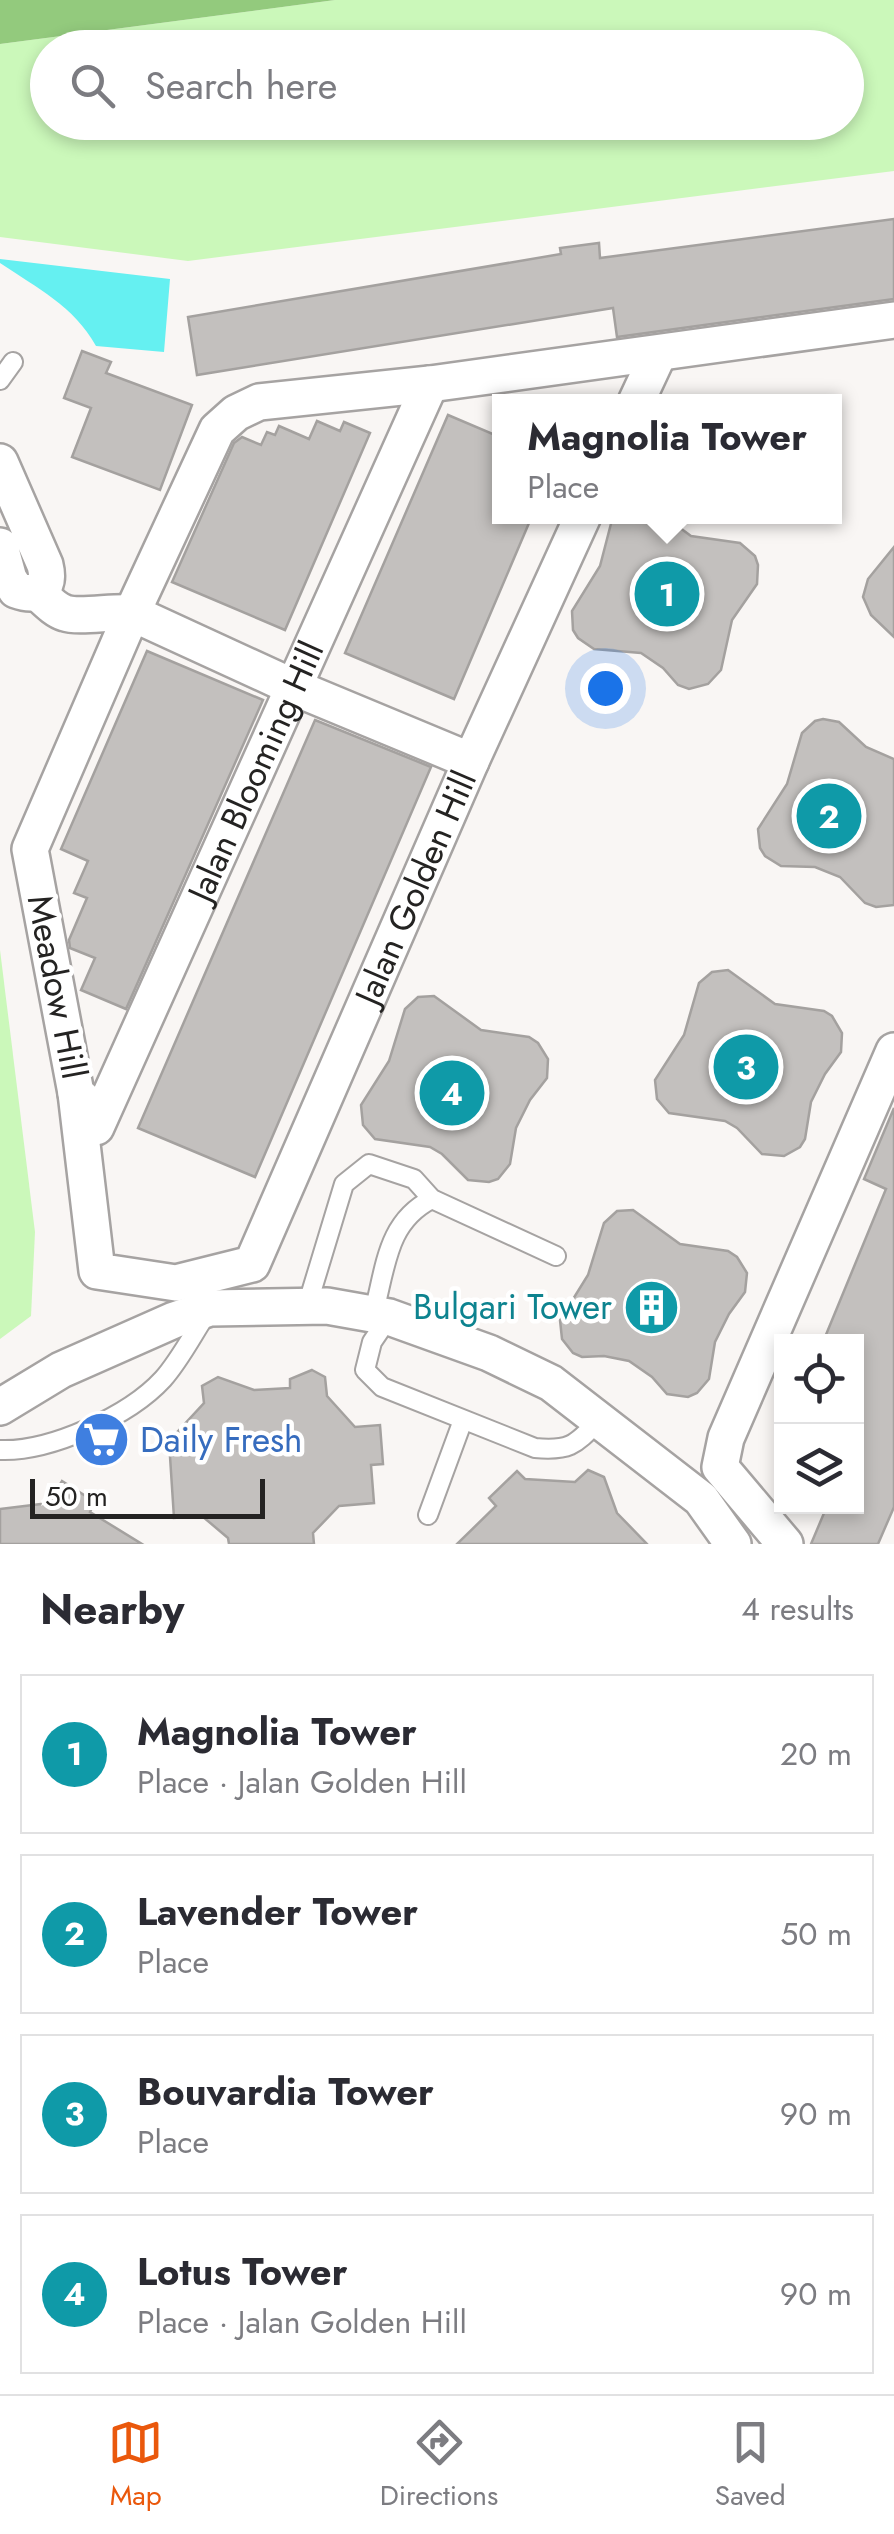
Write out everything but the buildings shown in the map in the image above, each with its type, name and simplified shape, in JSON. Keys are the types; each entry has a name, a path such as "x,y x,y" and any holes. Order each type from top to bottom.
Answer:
{"street":[{"path":"132,613 217,430 236,413 259,402 430,384 894,320"},
{"path":"640,394 658,354"},
{"name":"Jalan Blooming Hill","path":"84,1158 90,1100 293,686 430,384"},
{"path":"0,462 45,565 47,582 38,593"},
{"name":"Jalan Golden Hill","path":"84,1158 97,1271 176,1282 252,1264 471,760 579,524"},
{"path":"0,546 12,586 22,592 38,593 62,613 132,613 471,760"},
{"name":"Meadow Hill","path":"90,1100 30,848 132,613"},
{"path":"785,1544 720,1466 726,1438 894,1051"},
{"path":"0,1407 61,1370 210,1308 326,1306 381,1316 489,1353 551,1382 597,1422 701,1499 733,1544"}],"lane":[{"path":"0,380 13,362"},
{"path":"307,1306 344,1184 369,1164 414,1179 432,1199 556,1256"},
{"path":"432,1199 412,1209 397,1227 381,1316 366,1370 382,1387 535,1448 561,1450 580,1440 597,1422"},
{"path":"0,1450 26,1451 103,1423 162,1380 210,1308"},
{"path":"428,1516 464,1420"}],"green space":[{"path":"0,0 335,0 107,30 30,30 30,40 0,44"},
{"path":"335,0 894,0 894,171 188,261 0,237 0,44 30,40 30,140 864,140 864,30 107,30"},
{"path":"0,950 35,1232 31,1316 0,1339"}],"water":[{"path":"0,259 170,279 164,352 96,346 66,309 0,263"}],"place":[{"name":"Magnolia Tower","path":"667,594"},
{"name":"Lavender Tower","path":"829,816"},
{"name":"Bouvardia Tower","path":"746,1067"},
{"name":"Lotus Tower","path":"452,1093"},
{"name":"Bulgari Tower","path":"651,1307"},
{"name":"Daily Fresh","path":"101,1440"}]}
